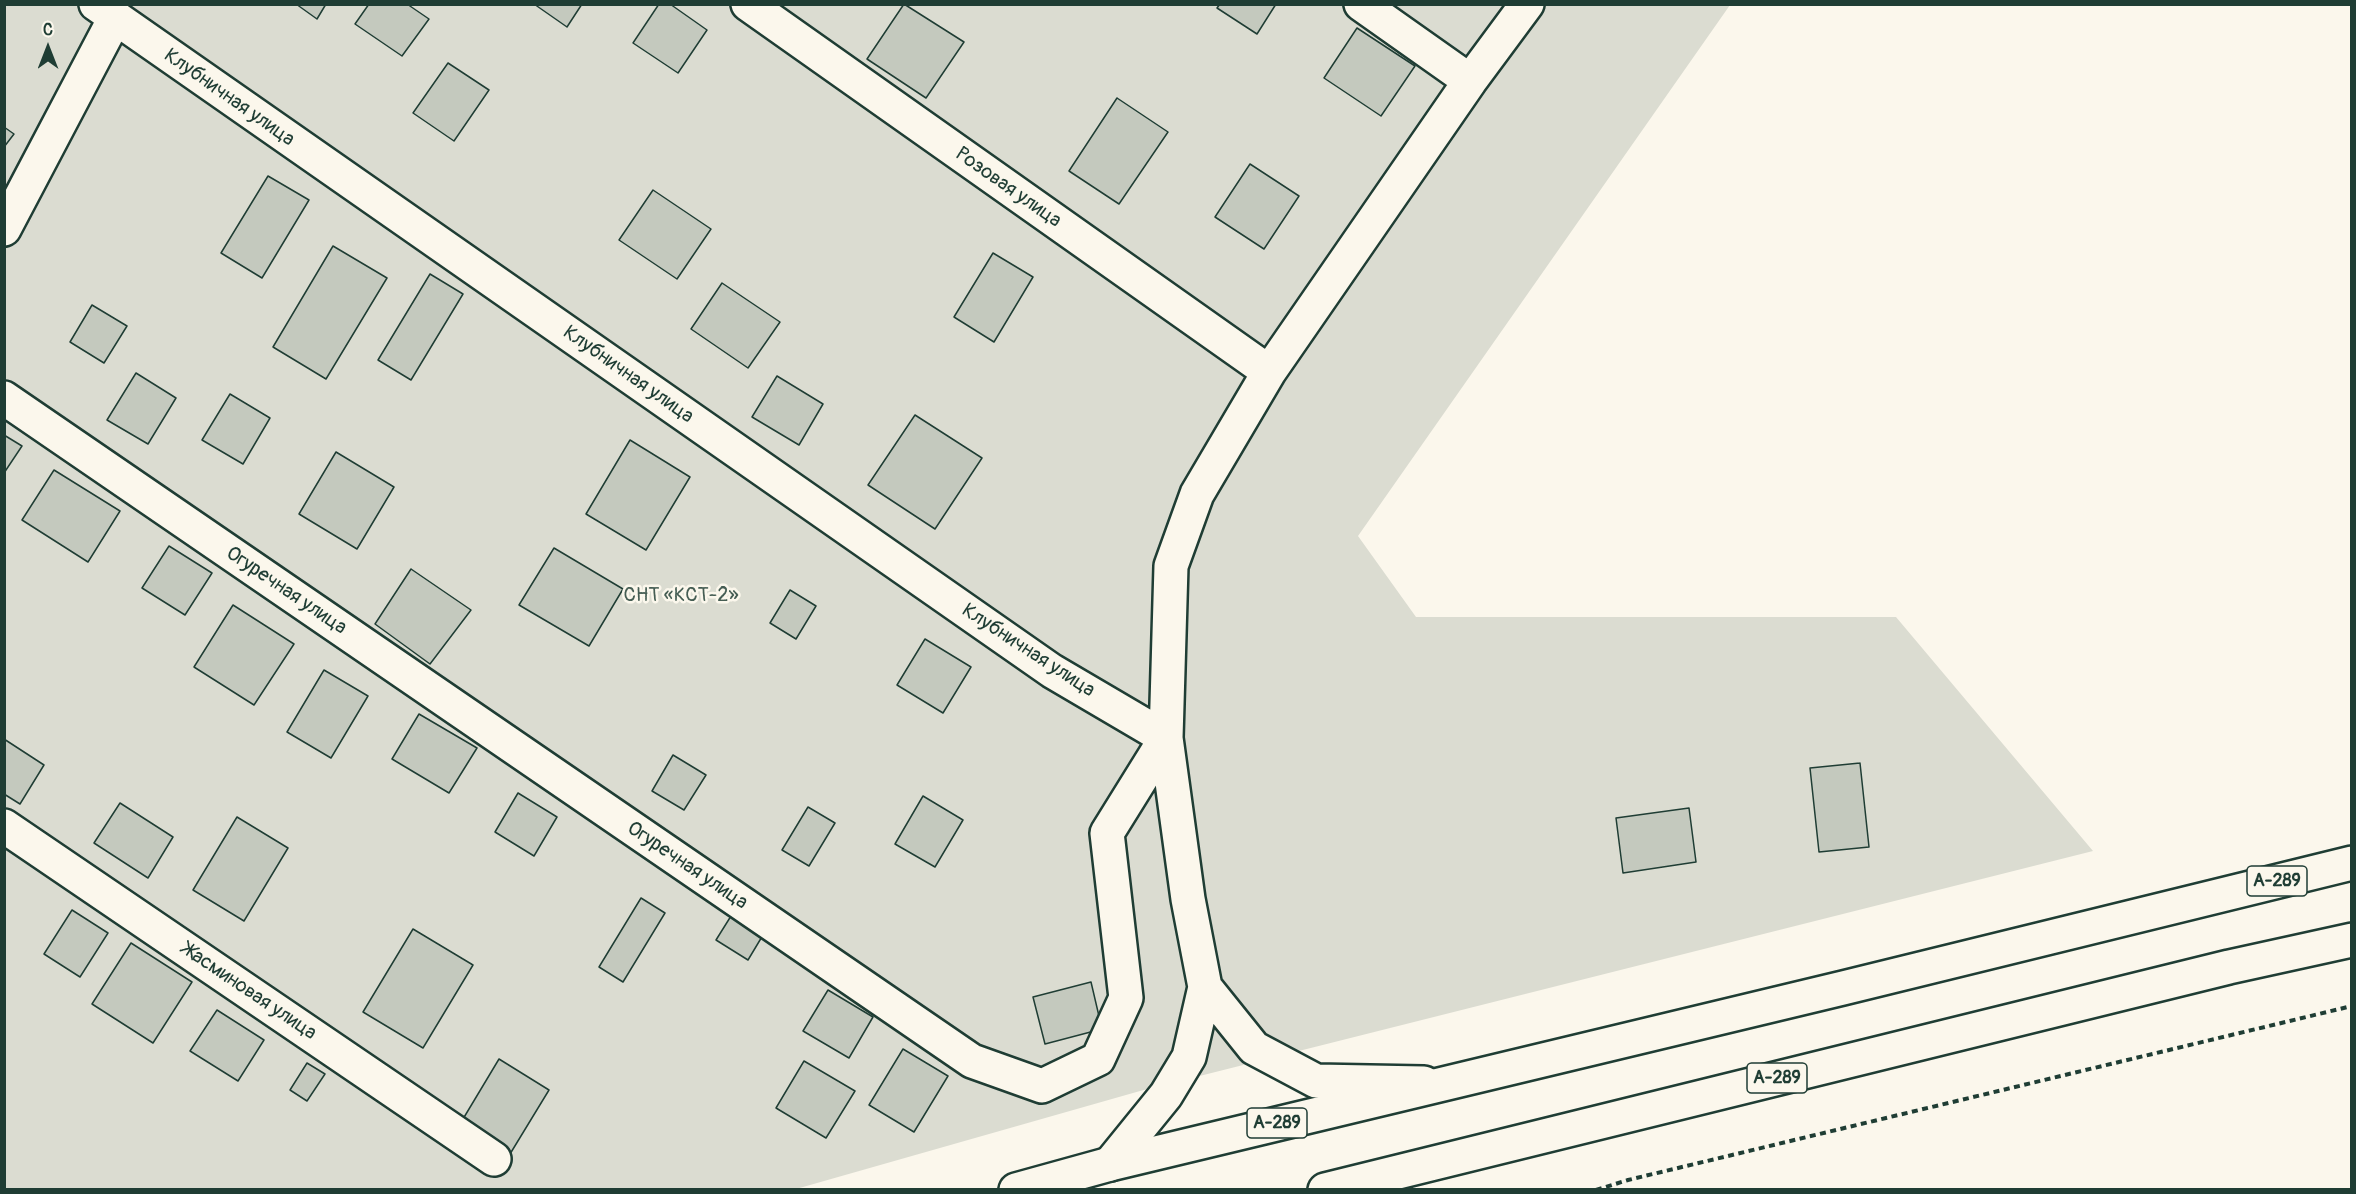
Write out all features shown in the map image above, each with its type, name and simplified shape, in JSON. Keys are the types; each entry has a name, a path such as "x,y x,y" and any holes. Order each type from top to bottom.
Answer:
{"main road":[{"name":"Розовая улица","path":"748,4 1269,372"},
{"path":"1361,4 1470,81"},
{"path":"1110,1164 1166,1095 1189,1057 1204,987 1188,900 1166,738 1171,566 1197,494 1269,372 1470,81 1527,4"},
{"path":"4,230 106,11"},
{"name":"Клубничная улица","path":"106,11 1052,670 1166,738"},
{"name":"Огуречная улица","path":"4,398 972,1061 1042,1086 1098,1059 1126,998 1107,833 1166,738"},
{"name":"Жасминовая улица","path":"4,826 494,1159"},
{"name":"А-289","path":"1016,1190 1110,1164 2352,863"},
{"name":"А-289","path":"1325,1190 2229,967 2352,940"},
{"path":"1204,987 1254,1048 1316,1081 1445,1083"}],"path":[{"path":"1596,1190 1639,1177 2352,1006"}],"green space":[{"name":"СНТ «КСТ-2»","path":"5,5 1730,5 1358,536 1416,617 1896,617 2093,851 1140,1091 796,1189 5,1190"}],"building":[{"path":"296,4 326,4 317,19"},
{"path":"369,4 407,4 429,19 402,56 355,24"},
{"path":"534,4 582,4 567,27"},
{"path":"659,4 670,4 707,30 678,73 633,43"},
{"path":"904,4 964,42 926,98 867,59"},
{"path":"1220,4 1276,4 1257,34 1217,8"},
{"path":"1357,28 1415,66 1381,116 1324,78"},
{"path":"448,63 489,90 454,141 413,113"},
{"path":"1117,98 1168,132 1119,204 1069,171"},
{"path":"4,127 14,134 4,147"},
{"path":"1250,164 1299,196 1264,249 1215,217"},
{"path":"268,176 309,200 262,278 221,253"},
{"path":"653,190 711,229 677,279 619,240"},
{"path":"333,246 387,278 326,379 273,347"},
{"path":"993,253 1033,277 994,342 954,317"},
{"path":"430,274 463,294 411,380 378,360"},
{"path":"722,283 780,322 748,368 691,329"},
{"path":"92,305 127,326 104,363 70,342"},
{"path":"136,373 176,398 148,444 107,420"},
{"path":"777,376 823,404 799,445 752,417"},
{"path":"230,394 270,418 243,464 202,440"},
{"path":"915,415 982,458 935,529 868,485"},
{"path":"4,435 22,446 4,473"},
{"path":"630,440 690,477 646,550 586,514"},
{"path":"336,452 394,487 357,549 299,514"},
{"path":"54,470 120,511 88,562 22,520"},
{"path":"169,546 212,573 185,615 142,588"},
{"path":"554,548 623,589 589,646 519,605"},
{"path":"411,569 471,610 430,664 375,624"},
{"path":"790,590 816,606 796,639 770,623"},
{"path":"233,605 294,644 254,705 194,667"},
{"path":"925,639 971,667 943,713 897,685"},
{"path":"324,670 368,696 331,758 287,732"},
{"path":"419,714 477,748 449,793 392,759"},
{"path":"4,739 44,765 20,804 4,794"},
{"path":"673,755 706,775 684,810 652,791"},
{"path":"1860,763 1869,847 1819,852 1810,768"},
{"path":"518,793 557,817 534,856 495,832"},
{"path":"923,796 963,820 935,867 895,844"},
{"path":"120,803 173,837 148,878 94,843"},
{"path":"808,807 835,823 809,866 782,850"},
{"path":"1689,808 1696,862 1623,873 1616,818"},
{"path":"237,817 288,848 244,921 193,890"},
{"path":"641,898 665,913 623,982 599,967"},
{"path":"72,910 108,933 80,977 44,954"},
{"path":"731,916 763,935 748,960 716,940"},
{"path":"413,929 473,965 423,1048 363,1012"},
{"path":"131,943 192,982 153,1043 92,1004"},
{"path":"1091,982 1102,1029 1045,1044 1033,997"},
{"path":"828,990 873,1017 849,1058 803,1031"},
{"path":"217,1010 264,1040 238,1081 190,1051"},
{"path":"903,1049 948,1076 914,1132 869,1105"},
{"path":"499,1059 549,1090 510,1154 460,1124"},
{"path":"804,1061 855,1091 826,1138 776,1108"},
{"path":"307,1063 325,1074 307,1101 290,1090"}]}
